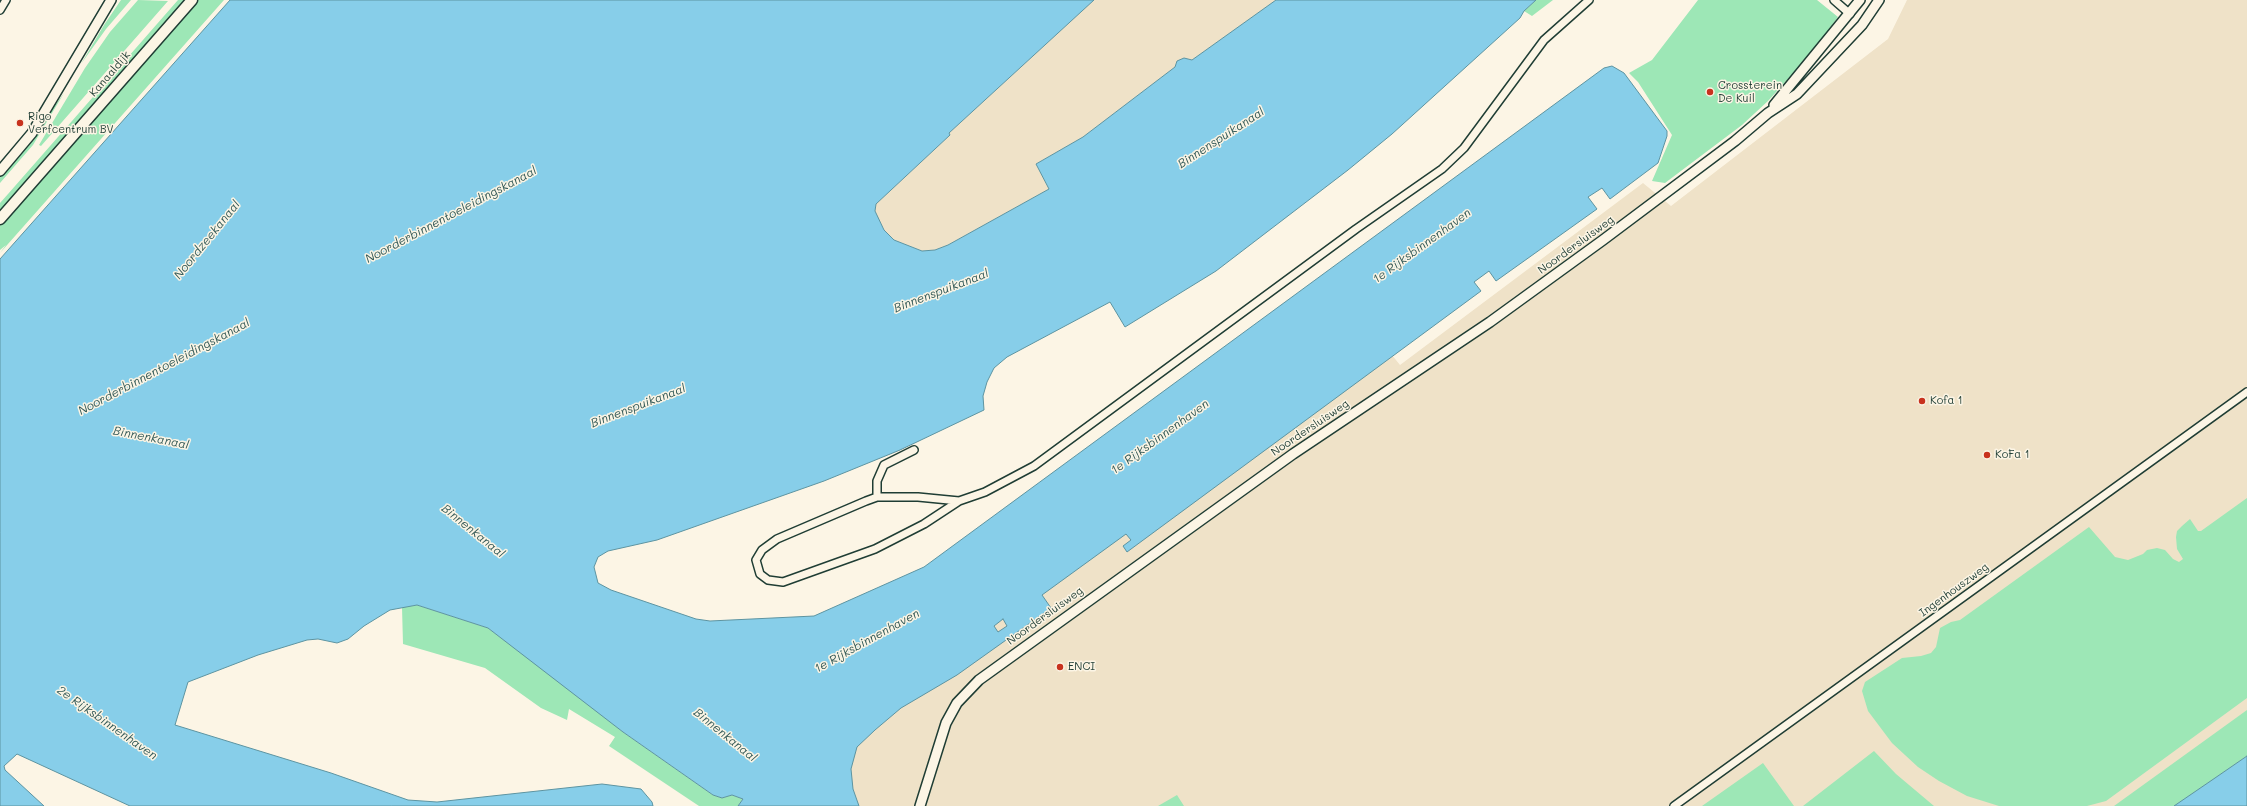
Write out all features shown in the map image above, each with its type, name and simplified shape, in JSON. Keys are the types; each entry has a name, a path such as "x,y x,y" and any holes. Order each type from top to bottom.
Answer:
{"main road":[{"name":"Kanaaldijk","path":"0,219 192,0"}],"street":[{"path":"0,10 6,0"},
{"path":"0,171 32,133 97,21 111,0"},
{"path":"959,501 918,497 877,497 777,539 762,550 756,560 760,574 768,580 783,582 875,549 924,524 959,501 985,492 1034,466 1356,229 1442,169 1464,148 1544,40 1589,0"},
{"path":"1834,0 1862,25"},
{"name":"Noordersluisweg","path":"1768,113 1860,0"},
{"name":"Noordersluisweg","path":"920,806 946,723 956,703 979,680 1268,471 1490,322 1609,236 1735,141 1768,113 1797,94 1862,25 1878,0"},
{"name":"Ingenhouszweg","path":"1674,806 2247,392"},
{"path":"877,497 877,481 884,465 914,450"}],"shaded area":[{"path":"1094,0 1276,0 1192,60 1184,59 1177,61 1175,67 1083,137 1036,164 1049,189 948,245 935,250 922,251 894,240 884,230 879,220 875,211 876,204 950,135 949,133"},
{"path":"1907,0 2247,0 2247,806 844,806 839,752 872,715 1132,523 1383,344 1400,365 1643,183 1671,206 1888,39"}],"green space":[{"path":"121,0 131,0 106,29 81,64 104,25"},
{"path":"138,0 168,1 41,146 39,145 85,68 110,32"},
{"path":"178,0 184,0 0,211 0,203"},
{"path":"198,0 224,0 0,253 6,245 0,250 0,226"},
{"path":"1536,0 1553,0 1532,16 1524,11"},
{"name":"Crossterein De Kuil","path":"1698,0 1817,0 1838,17 1813,51 1768,101 1742,125 1665,183 1652,181 1672,135 1638,82 1629,73 1652,60"},
{"path":"64,93 33,145 0,183 0,177 28,145 54,104 56,104"},
{"path":"2247,498 2247,698 2106,801 2087,806 1999,806 1967,796 1939,781 1918,767 1892,743 1868,711 1862,691 1865,682 1902,658 1921,656 1931,653 1936,647 1940,628 1951,622 1960,620 2089,527 2115,557 2128,560 2143,554 2147,550 2157,548 2165,550 2173,559 2179,562 2183,559 2177,549 2176,537 2177,531 2182,526 2190,519 2198,531 2201,531"},
{"path":"417,605 488,628 576,693 623,732 713,795 722,798 732,795 743,799 738,806 699,806 609,746 615,737 569,709 567,720 541,708 485,668 403,644 402,607"},
{"path":"2247,710 2247,756 2175,806 2114,806"},
{"path":"1874,751 1896,774 1934,806 1803,806"},
{"path":"1763,763 1794,806 1702,806"},
{"path":"1177,795 1184,806 1158,806"}],"water":[{"path":"230,0 1094,0 949,133 950,135 876,204 875,211 884,230 894,240 922,251 935,250 948,245 1049,189 1036,164 1083,137 1175,67 1177,61 1184,58 1192,60 1276,0 1536,0 1524,11 1520,18 1392,134 1348,170 1216,271 1125,327 1110,302 1007,357 994,368 987,382 983,396 984,410 900,450 824,481 657,540 608,551 598,557 594,567 598,583 611,590 696,619 710,621 814,616 924,567 1604,68 1612,66 1624,73 1667,131 1667,136 1658,163 1610,199 1602,188 1588,197 1597,209 1496,281 1489,271 1474,282 1481,291 1127,552 1123,546 1131,540 1126,534 1042,595 1051,608 957,675 901,708 857,747 851,769 853,789 859,806 738,806 743,799 732,795 722,798 713,795 623,732 488,628 417,605 390,610 364,626 348,639 337,643 318,639 307,640 258,655 188,682 175,725 331,773 408,800 437,802 602,784 641,789 652,802 653,806 130,806 17,754 4,766 5,770 44,806 0,806 0,259","holes":["1003,619 1007,626 998,632 994,626"]},
{"path":"2247,756 2247,806 2174,806 2215,778"}],"place":[{"name":"Crossterein De Kuil","path":"1710,92"},
{"name":"Rigo Verfcentrum BV","path":"20,123"},
{"name":"Kofa 1","path":"1922,401"},
{"name":"KoFa 1","path":"1987,455"},
{"name":"ENCI","path":"1060,667"}],"water label":[{"name":"Binnenspuikanaal","path":"1221,138"},
{"name":"Noorderbinnentoeleidingskanaal","path":"451,215"},
{"name":"Noordzeekanaal","path":"207,240"},
{"name":"1e Rijksbinnenhaven","path":"1422,246"},
{"name":"Binnenspuikanaal","path":"941,291"},
{"name":"Noorderbinnentoeleidingskanaal","path":"164,367"},
{"name":"Binnenspuikanaal","path":"638,406"},
{"name":"1e Rijksbinnenhaven","path":"1160,437"},
{"name":"Binnenkanaal","path":"151,438"},
{"name":"Binnenkanaal","path":"473,531"},
{"name":"1e Rijksbinnenhaven","path":"867,641"},
{"name":"2e Rijksbinnenhaven","path":"107,723"},
{"name":"Binnenkanaal","path":"725,735"}]}
